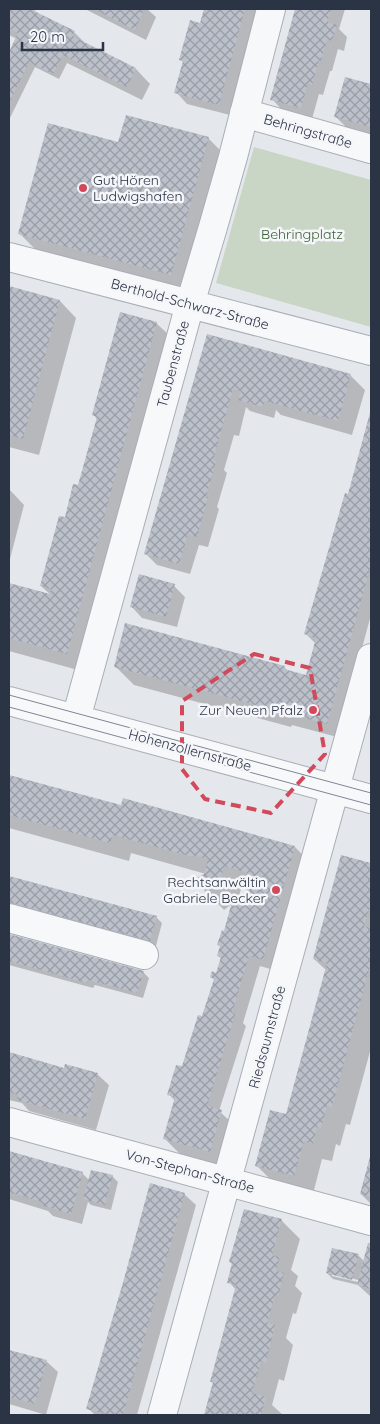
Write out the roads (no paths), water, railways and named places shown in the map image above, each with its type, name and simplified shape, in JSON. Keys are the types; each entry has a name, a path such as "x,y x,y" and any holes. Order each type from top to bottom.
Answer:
{"street":[{"name":"Taubenstraße","path":"76,719 190,304 216,218 271,9"},
{"name":"Behringstraße","path":"244,112 371,149"},
{"name":"Berthold-Schwarz-Straße","path":"9,257 371,352"},
{"name":"Riedsaumstraße","path":"162,1415 371,658"},
{"name":"Hohenzollernstraße","path":"9,701 371,799"},
{"path":"9,918 144,955"},
{"name":"Von-Stephan-Straße","path":"9,1122 371,1220"}],"tram line":[{"path":"9,695 371,793"},
{"path":"9,707 371,805"}],"place":[{"name":"Gut Hören Ludwigshafen","path":"83,188"},
{"name":"Zur Neuen Pfalz","path":"313,710"},
{"name":"Rechtsanwältin Gabriele Becker","path":"276,890"}],"park label":[{"name":"Behringplatz","path":"302,234"}]}
